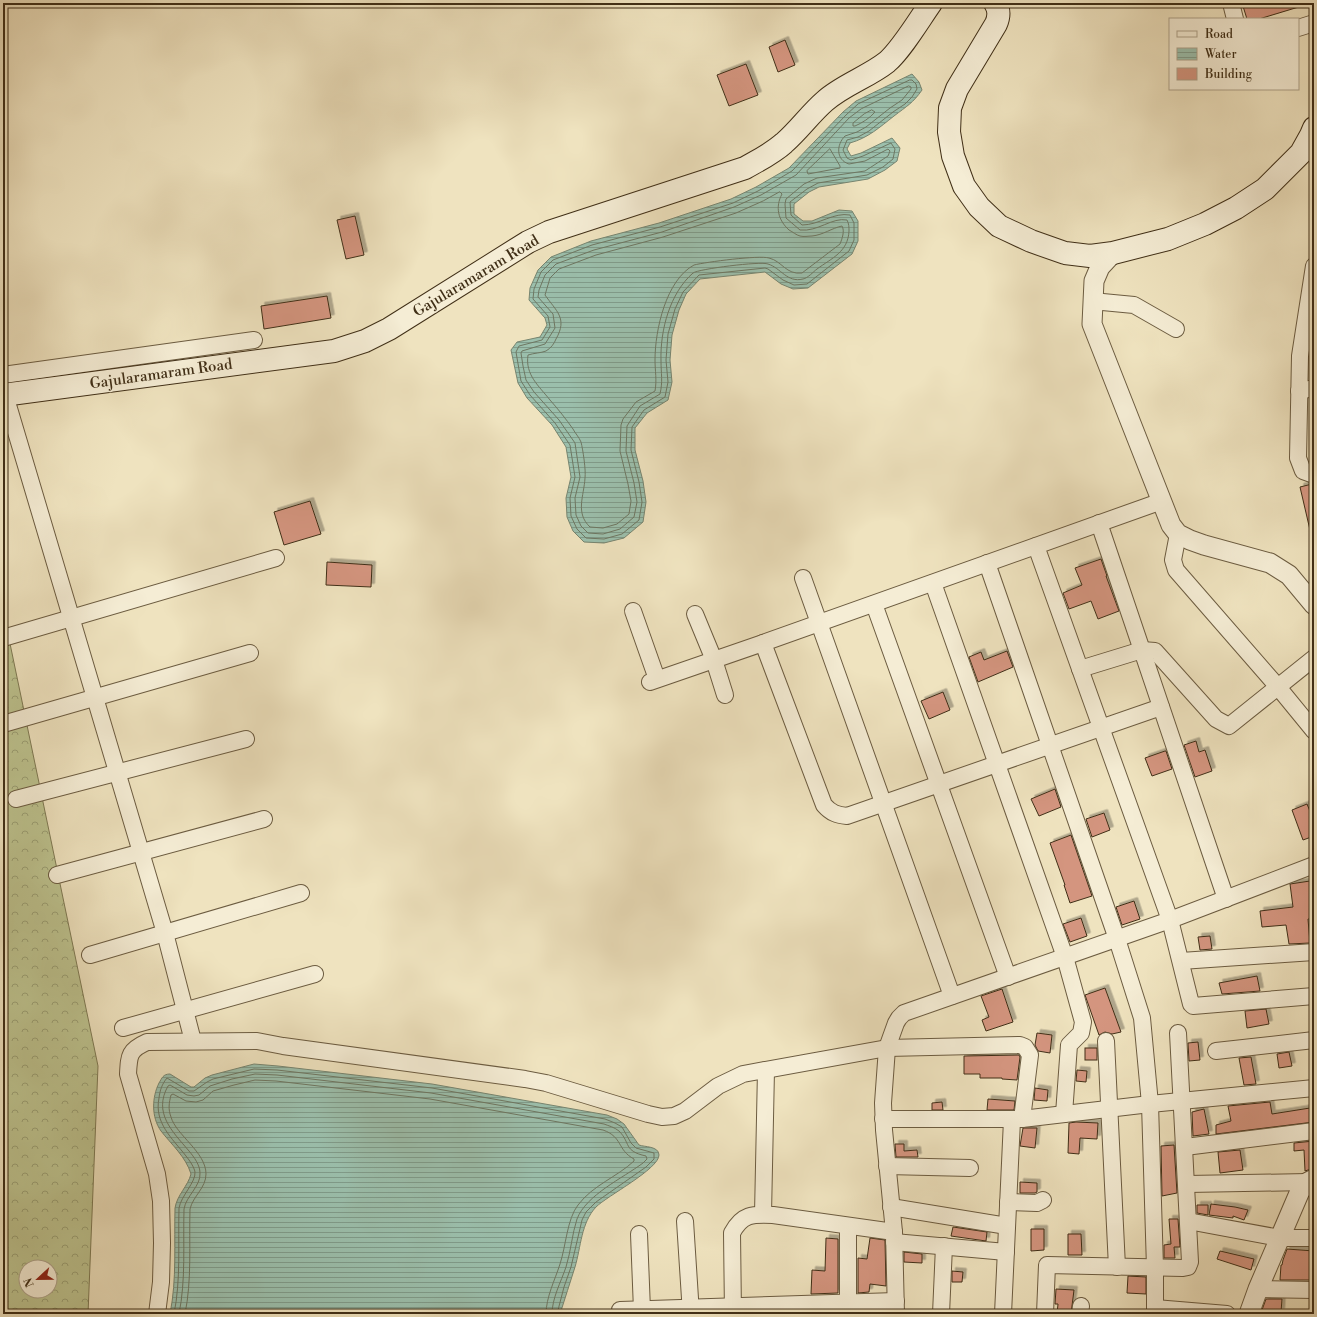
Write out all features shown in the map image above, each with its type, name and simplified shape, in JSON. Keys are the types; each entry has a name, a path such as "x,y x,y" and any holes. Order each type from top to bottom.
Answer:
{"main road":[{"name":"Gajularamaram Road","path":"4,388 107,371 334,351 365,341 389,329 528,242 549,232 745,168 766,157 784,143 823,102 833,94 874,71 888,60 898,50 931,3"},
{"path":"995,3 999,16 996,24 957,89 950,108 949,132 953,156 964,186 979,207 998,226 1031,241 1065,253 1090,256 1113,253 1168,239 1205,224 1236,208 1265,189 1300,153 1314,128"}],"street":[{"path":"1231,3 1235,18"},
{"path":"1299,28 1314,23"},
{"path":"1113,253 1100,267 1094,281 1092,324 1171,525 1178,534 1204,545 1270,563 1289,575 1314,605"},
{"path":"1314,266 1311,302 1300,356 1306,390 1298,458 1303,471 1314,475"},
{"path":"1092,301 1134,305 1176,329"},
{"path":"107,371 254,340"},
{"path":"4,388 165,933 193,1041"},
{"path":"632,611 654,681 1162,501"},
{"path":"1099,523 1226,899"},
{"path":"1178,534 1173,560 1176,570 1278,687 1314,731"},
{"path":"1036,546 1170,920 1181,961 1190,1004 1193,1006 1314,996"},
{"path":"3,638 276,558"},
{"path":"987,563 1117,939 1142,1018 1150,1104 1155,1311 1227,1314"},
{"path":"803,578 952,996"},
{"path":"933,583 1065,957 1083,1022 1081,1033 1069,1045 1064,1114"},
{"path":"874,604 1008,977"},
{"path":"694,614 714,660 725,695"},
{"path":"764,643 824,805 831,812 839,815 847,816 884,804 1161,707"},
{"path":"1080,669 1142,650 1155,652 1216,720 1229,726 1314,658"},
{"path":"3,724 250,653"},
{"path":"16,799 246,739"},
{"path":"57,875 264,819"},
{"path":"620,1310 691,1311 896,1308 894,1237 883,1120 887,1048 899,1018 904,1013 1170,920 1314,865"},
{"path":"90,956 301,893"},
{"path":"1181,961 1314,952"},
{"path":"123,1028 314,974"},
{"path":"1045,1314 1047,1265 1155,1268 1188,1267 1190,1262 1178,1034"},
{"path":"1216,1051 1314,1040"},
{"path":"157,1314 161,1282 161,1201 157,1174 128,1074 129,1059 135,1047 147,1042 193,1041 257,1041 525,1079 546,1083 662,1117 674,1116 684,1111 718,1086 744,1074 887,1048 1020,1045 1025,1047 1030,1055 1017,1119 1008,1202 1003,1314"},
{"path":"1106,1041 1117,1267"},
{"path":"764,1214 766,1070"},
{"path":"883,1120 1017,1119 1314,1088"},
{"path":"1184,1147 1314,1131"},
{"path":"887,1166 970,1168"},
{"path":"1186,1184 1311,1180"},
{"path":"1249,1314 1258,1289 1300,1191 1311,1180"},
{"path":"1008,1202 1037,1203 1043,1200"},
{"path":"891,1207 1007,1226"},
{"path":"733,1310 732,1233 737,1223 757,1214 848,1226 894,1237 944,1246 1006,1252"},
{"path":"685,1221 691,1311"},
{"path":"1188,1221 1280,1238 1314,1238"},
{"path":"847,1308 848,1226"},
{"path":"639,1234 642,1310"},
{"path":"941,1314 944,1246"},
{"path":"1258,1289 1314,1290"}],"green space":[{"path":"3,610 98,1066 88,1314 3,1314"}],"water":[{"path":"912,74 919,82 922,90 916,98 874,132 850,143 847,149 851,156 861,153 892,138 900,148 897,161 885,170 868,179 819,187 809,192 794,204 794,214 803,221 812,221 839,210 852,211 858,221 858,241 852,254 808,288 793,289 781,284 765,272 700,279 686,294 679,310 672,335 670,360 672,382 668,400 647,413 635,428 635,450 643,481 646,502 643,522 624,538 604,543 584,542 573,531 567,517 566,498 571,477 566,447 552,425 527,398 518,383 511,350 517,342 540,337 547,325 545,318 529,300 530,288 538,270 551,257 591,241 659,223 731,199 756,187 789,168 843,112 856,101"},
{"path":"254,1064 432,1084 607,1115 624,1124 639,1145 654,1148 657,1150 659,1155 657,1161 642,1175 602,1202 591,1213 584,1228 575,1267 560,1314 170,1314 174,1288 175,1208 176,1203 188,1183 191,1174 182,1156 161,1131 155,1120 155,1094 162,1078 168,1074 191,1087 194,1087 205,1078 212,1075"}],"building":[{"path":"1242,3 1302,3 1302,6 1262,18 1247,18"},
{"path":"785,40 795,65 778,72 769,47"},
{"path":"746,64 758,95 729,106 717,75"},
{"path":"355,216 364,255 346,259 337,220"},
{"path":"327,296 331,318 264,329 261,306"},
{"path":"1314,484 1314,530 1310,530 1300,487"},
{"path":"310,501 321,534 284,545 274,512"},
{"path":"1101,559 1119,611 1098,619 1091,601 1069,609 1063,593 1082,585 1075,568"},
{"path":"327,562 372,565 371,587 326,585"},
{"path":"1007,651 1013,667 978,682 969,657 981,652 984,660"},
{"path":"943,692 950,710 929,719 921,701"},
{"path":"1196,741 1199,752 1205,750 1212,771 1195,777 1184,745"},
{"path":"1165,751 1172,769 1152,776 1145,758"},
{"path":"1055,789 1061,807 1039,816 1031,799"},
{"path":"1307,804 1314,821 1314,836 1303,840 1292,810"},
{"path":"1104,813 1110,830 1092,837 1086,819"},
{"path":"1071,835 1092,896 1070,903 1050,843"},
{"path":"1310,881 1314,919 1308,919 1310,943 1289,944 1286,925 1262,927 1260,911 1293,907 1290,884"},
{"path":"1134,901 1140,919 1122,925 1116,907"},
{"path":"1081,918 1087,936 1070,942 1063,924"},
{"path":"1210,936 1212,949 1200,950 1198,937"},
{"path":"1257,976 1260,991 1222,994 1219,983"},
{"path":"1105,988 1121,1032 1112,1034 1105,1032 1099,1035 1085,995"},
{"path":"1002,989 1013,1022 986,1031 982,1020 989,1017 981,996"},
{"path":"1266,1009 1269,1024 1247,1028 1245,1011"},
{"path":"1037,1033 1052,1035 1050,1053 1038,1051 1035,1045"},
{"path":"1198,1042 1200,1060 1189,1061 1188,1043"},
{"path":"1085,1048 1097,1048 1097,1060 1085,1060"},
{"path":"1289,1052 1292,1066 1279,1068 1277,1054"},
{"path":"1019,1055 1017,1080 980,1078 980,1074 964,1074 964,1056"},
{"path":"1251,1057 1256,1084 1244,1085 1239,1058"},
{"path":"1077,1070 1087,1071 1086,1082 1076,1081"},
{"path":"1035,1088 1048,1090 1047,1101 1034,1100"},
{"path":"988,1099 1015,1101 1014,1110 987,1110"},
{"path":"942,1102 943,1110 932,1110 932,1103"},
{"path":"1270,1102 1272,1114 1310,1108 1310,1110 1314,1110 1314,1122 1216,1134 1216,1125 1231,1121 1228,1106"},
{"path":"1204,1109 1209,1134 1193,1136 1192,1112"},
{"path":"1069,1123 1098,1123 1097,1139 1080,1138 1079,1154 1068,1153"},
{"path":"1023,1128 1037,1128 1035,1148 1020,1146"},
{"path":"1314,1141 1314,1168 1305,1171 1304,1150 1294,1151 1294,1143"},
{"path":"895,1144 904,1144 904,1151 917,1150 918,1157 896,1157"},
{"path":"1174,1145 1177,1193 1162,1196 1161,1146"},
{"path":"1240,1150 1243,1170 1220,1173 1218,1152"},
{"path":"1020,1182 1037,1183 1037,1192 1020,1193"},
{"path":"1211,1204 1248,1210 1244,1220 1233,1216 1233,1218 1209,1215"},
{"path":"1197,1205 1208,1205 1208,1215 1197,1213"},
{"path":"1169,1219 1178,1219 1180,1247 1174,1247 1175,1258 1164,1258 1164,1245 1171,1244"},
{"path":"953,1227 987,1232 986,1241 951,1236"},
{"path":"1031,1229 1044,1229 1044,1250 1031,1251"},
{"path":"1068,1234 1081,1234 1082,1255 1068,1255"},
{"path":"826,1238 838,1239 838,1293 811,1294 812,1270 825,1271"},
{"path":"870,1238 885,1240 886,1286 870,1284 869,1292 858,1293 858,1258 867,1259"},
{"path":"1287,1249 1314,1251 1314,1280 1280,1280 1281,1265"},
{"path":"1220,1251 1254,1259 1251,1270 1217,1259"},
{"path":"904,1252 922,1254 922,1263 904,1262"},
{"path":"952,1271 963,1272 962,1282 952,1282"},
{"path":"1128,1276 1146,1277 1146,1294 1127,1293"},
{"path":"1056,1289 1074,1290 1071,1314 1057,1314 1058,1304 1055,1304"},
{"path":"1266,1299 1282,1299 1281,1312 1262,1310"}]}
